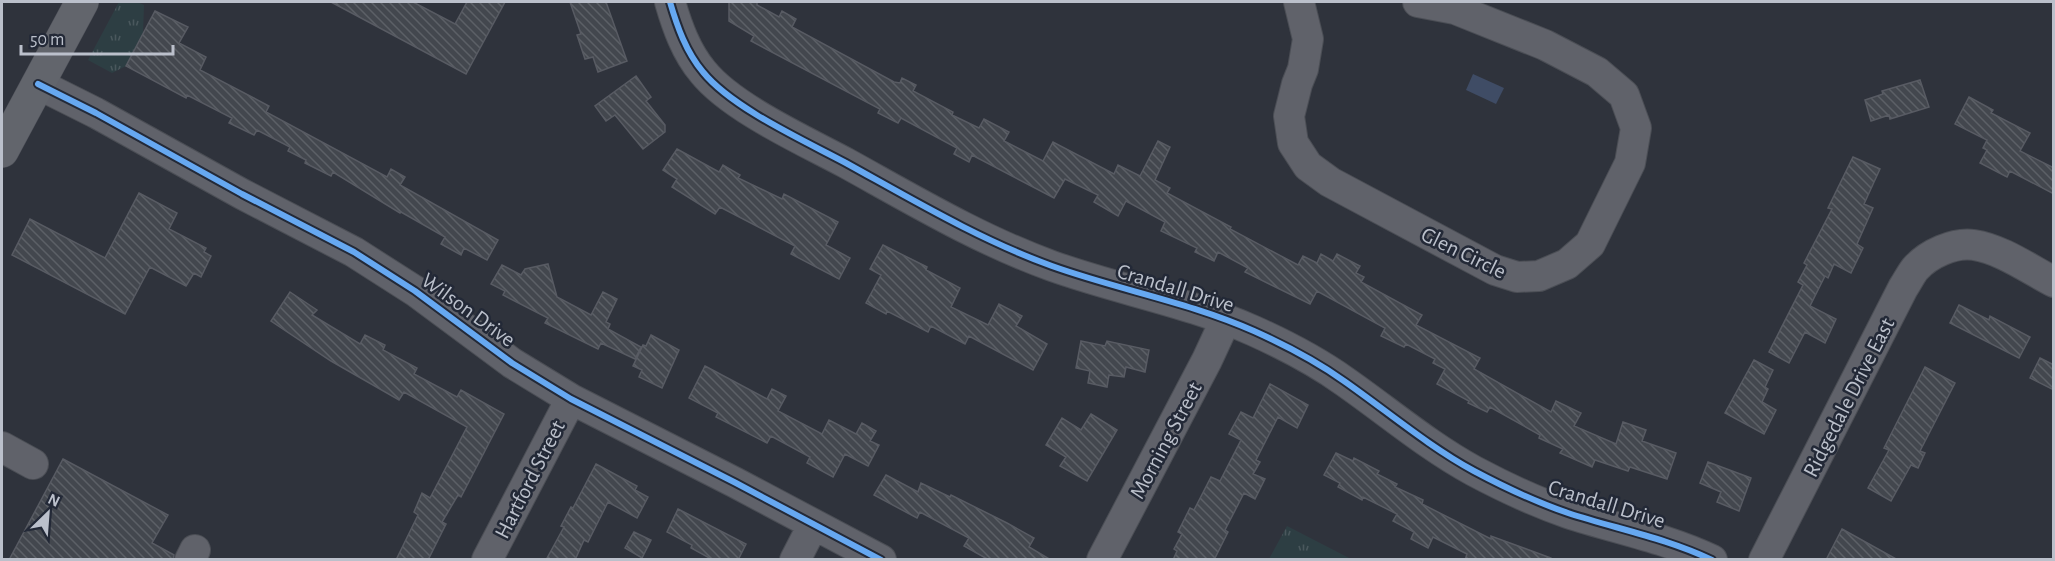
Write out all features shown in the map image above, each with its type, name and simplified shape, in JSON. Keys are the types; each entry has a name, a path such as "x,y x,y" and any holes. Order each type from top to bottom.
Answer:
{"main road":[{"path":"2,151 82,2"}],"street":[{"name":"Crandall Drive","path":"670,2 678,31 703,73 742,106 998,245 1103,284 1226,319 1288,347 1343,380 1390,415 1472,470 1520,494 1568,513 1666,540 1712,560"},
{"name":"Glen Circle","path":"1299,2 1308,39 1303,69 1289,116 1293,143 1308,166 1330,182 1495,270 1516,278 1539,276 1567,264 1590,244 1630,163 1636,128 1624,95 1597,72 1545,45 1455,9 1418,2"},
{"name":"Wilson Drive","path":"38,84 106,118 242,194 354,252 415,291 512,363 570,399 736,483 880,560"},
{"name":"Ridgedale Drive East","path":"1764,560 1903,288 1916,268 1934,254 1947,248 1972,244 1997,252 2054,282"},
{"name":"Morning Street","path":"1102,560 1207,360 1226,319"},
{"name":"Hartford Street","path":"488,560 570,399"},
{"path":"2,447 33,464"},
{"path":"795,560 813,525"}],"green space":[{"path":"119,2 137,2 144,5 143,33 126,66 112,73 88,60"},
{"path":"1287,526 1351,559 1269,559"}],"water":[{"path":"1473,74 1504,88 1496,104 1466,90"}],"building":[{"path":"331,2 413,2 455,24 467,2 505,2 466,74"},
{"path":"570,2 606,2 627,61 598,72 593,57 585,59 577,35 581,34"},
{"path":"729,2 757,2 757,5 779,17 782,11 796,19 792,27 894,82 900,83 902,78 916,85 913,91 953,112 952,115 979,128 984,119 1009,132 1004,141 1043,161 1053,142 1114,174 1118,165 1140,176 1158,141 1170,147 1155,180 1170,188 1167,193 1298,265 1303,256 1317,263 1321,254 1333,261 1337,254 1360,266 1356,273 1364,277 1361,282 1422,315 1416,325 1480,358 1474,369 1551,412 1556,401 1581,413 1574,426 1616,444 1623,422 1646,430 1642,441 1676,453 1667,479 1630,467 1628,471 1595,460 1592,467 1560,453 1563,449 1539,438 1540,435 1490,407 1487,412 1468,403 1469,401 1437,384 1445,369 1433,363 1435,359 1406,344 1404,347 1381,336 1385,328 1317,291 1310,304 1245,272 1248,268 1218,252 1214,261 1195,252 1197,248 1161,231 1165,222 1126,201 1118,216 1094,202 1098,195 1065,179 1054,198 972,155 969,162 954,154 957,148 901,118 898,123 878,113 880,109 751,41 754,36 729,21"},
{"path":"155,11 188,27 179,43 206,57 200,70 269,106 266,112 387,177 391,169 405,177 400,185 498,240 487,260 464,248 461,255 441,244 445,237 400,213 333,172 331,176 305,163 306,160 288,151 290,147 257,130 254,135 229,123 232,118 187,95 186,98 126,66"},
{"path":"636,76 651,97 646,101 665,125 665,132 643,149 615,115 606,121 595,106"},
{"path":"1920,80 1929,107 1890,119 1889,115 1871,121 1865,100 1883,94 1882,91"},
{"path":"1969,97 1993,110 1991,113 2030,133 2020,151 2054,168 2054,194 2010,171 2007,177 1980,163 1987,150 1983,148 1987,140 1955,124"},
{"path":"677,149 719,172 723,165 740,175 738,178 782,199 784,194 838,222 826,245 850,258 839,279 791,254 795,246 720,207 715,214 672,187 677,179 663,170"},
{"path":"1853,157 1880,169 1864,204 1873,208 1857,244 1863,248 1851,273 1834,264 1828,278 1825,276 1810,306 1836,319 1825,343 1805,332 1789,363 1769,352 1803,285 1798,282 1807,265 1804,263 1832,209 1828,208"},
{"path":"139,193 177,213 169,229 206,248 204,252 211,256 201,277 194,273 186,286 150,267 125,314 12,255 30,219 105,258"},
{"path":"883,245 927,267 926,270 960,288 951,307 988,325 999,304 1022,316 1016,326 1047,344 1033,370 969,336 965,344 931,326 928,332 866,303 881,275 870,269"},
{"path":"548,264 557,297 591,315 603,292 617,299 606,322 610,324 608,329 641,347 635,359 601,343 598,349 545,323 548,318 503,295 505,291 491,284 502,265 521,275 525,269"},
{"path":"290,292 317,310 312,315 360,344 365,335 385,345 383,350 417,368 414,374 457,397 461,390 504,414 461,497 458,495 442,522 446,524 428,560 396,560 418,515 414,512 422,493 430,498 467,427 404,392 399,400 331,361 271,321"},
{"path":"1959,305 1989,320 1990,316 2030,337 2019,358 1950,323"},
{"path":"651,335 679,350 662,388 639,377 642,370 633,366 643,345 646,346"},
{"path":"1081,341 1105,346 1107,341 1149,350 1145,372 1126,367 1124,377 1109,375 1107,387 1088,383 1090,371 1076,368"},
{"path":"2040,358 2054,365 2054,390 2030,378"},
{"path":"1754,360 1773,370 1765,387 1768,389 1762,402 1776,410 1764,434 1725,413"},
{"path":"705,366 767,399 772,389 786,396 778,411 822,434 829,420 856,434 862,423 876,431 870,441 879,445 868,466 845,454 833,477 807,463 810,457 771,436 767,443 716,417 718,413 689,398"},
{"path":"1925,367 1955,383 1920,451 1925,453 1918,468 1911,465 1891,501 1868,488 1889,450 1884,448"},
{"path":"1270,384 1308,405 1297,428 1278,417 1256,460 1260,462 1253,474 1265,479 1255,499 1244,493 1225,530 1228,532 1214,560 1173,560 1177,551 1174,549 1182,534 1178,532 1190,508 1194,510 1211,477 1220,481 1241,440 1229,434 1241,412 1253,418"},
{"path":"1091,414 1117,430 1087,481 1060,466 1066,457 1046,445 1062,418 1081,430"},
{"path":"1336,453 1353,461 1354,458 1379,471 1377,474 1397,484 1395,487 1423,500 1422,504 1491,539 1491,536 1551,558 1551,560 1465,560 1467,554 1433,537 1428,548 1411,539 1414,532 1393,521 1397,514 1363,497 1362,500 1338,487 1340,483 1324,475"},
{"path":"63,459 168,515 152,543 174,555 173,560 9,560"},
{"path":"1708,462 1751,478 1739,511 1717,502 1721,492 1700,483"},
{"path":"596,464 637,486 635,490 648,497 637,518 608,502 588,542 584,540 575,560 546,560 564,527 561,526"},
{"path":"886,475 918,492 921,483 1007,523 1034,538 1029,547 1051,560 989,560 964,546 969,538 920,512 917,518 874,495"},
{"path":"678,509 746,544 738,560 713,560 691,548 692,545 667,532"},
{"path":"1842,529 1898,560 1826,560"},
{"path":"634,532 651,540 642,558 625,548"}],"cycle path":[{"path":"670,2 679,29 692,56 703,72 732,98 770,123 922,205 1025,256 1204,312 1254,331 1322,367 1440,451 1497,483 1568,513 1659,540 1712,560"},
{"path":"38,84 354,252 415,291 512,363 571,399 881,560"}]}
